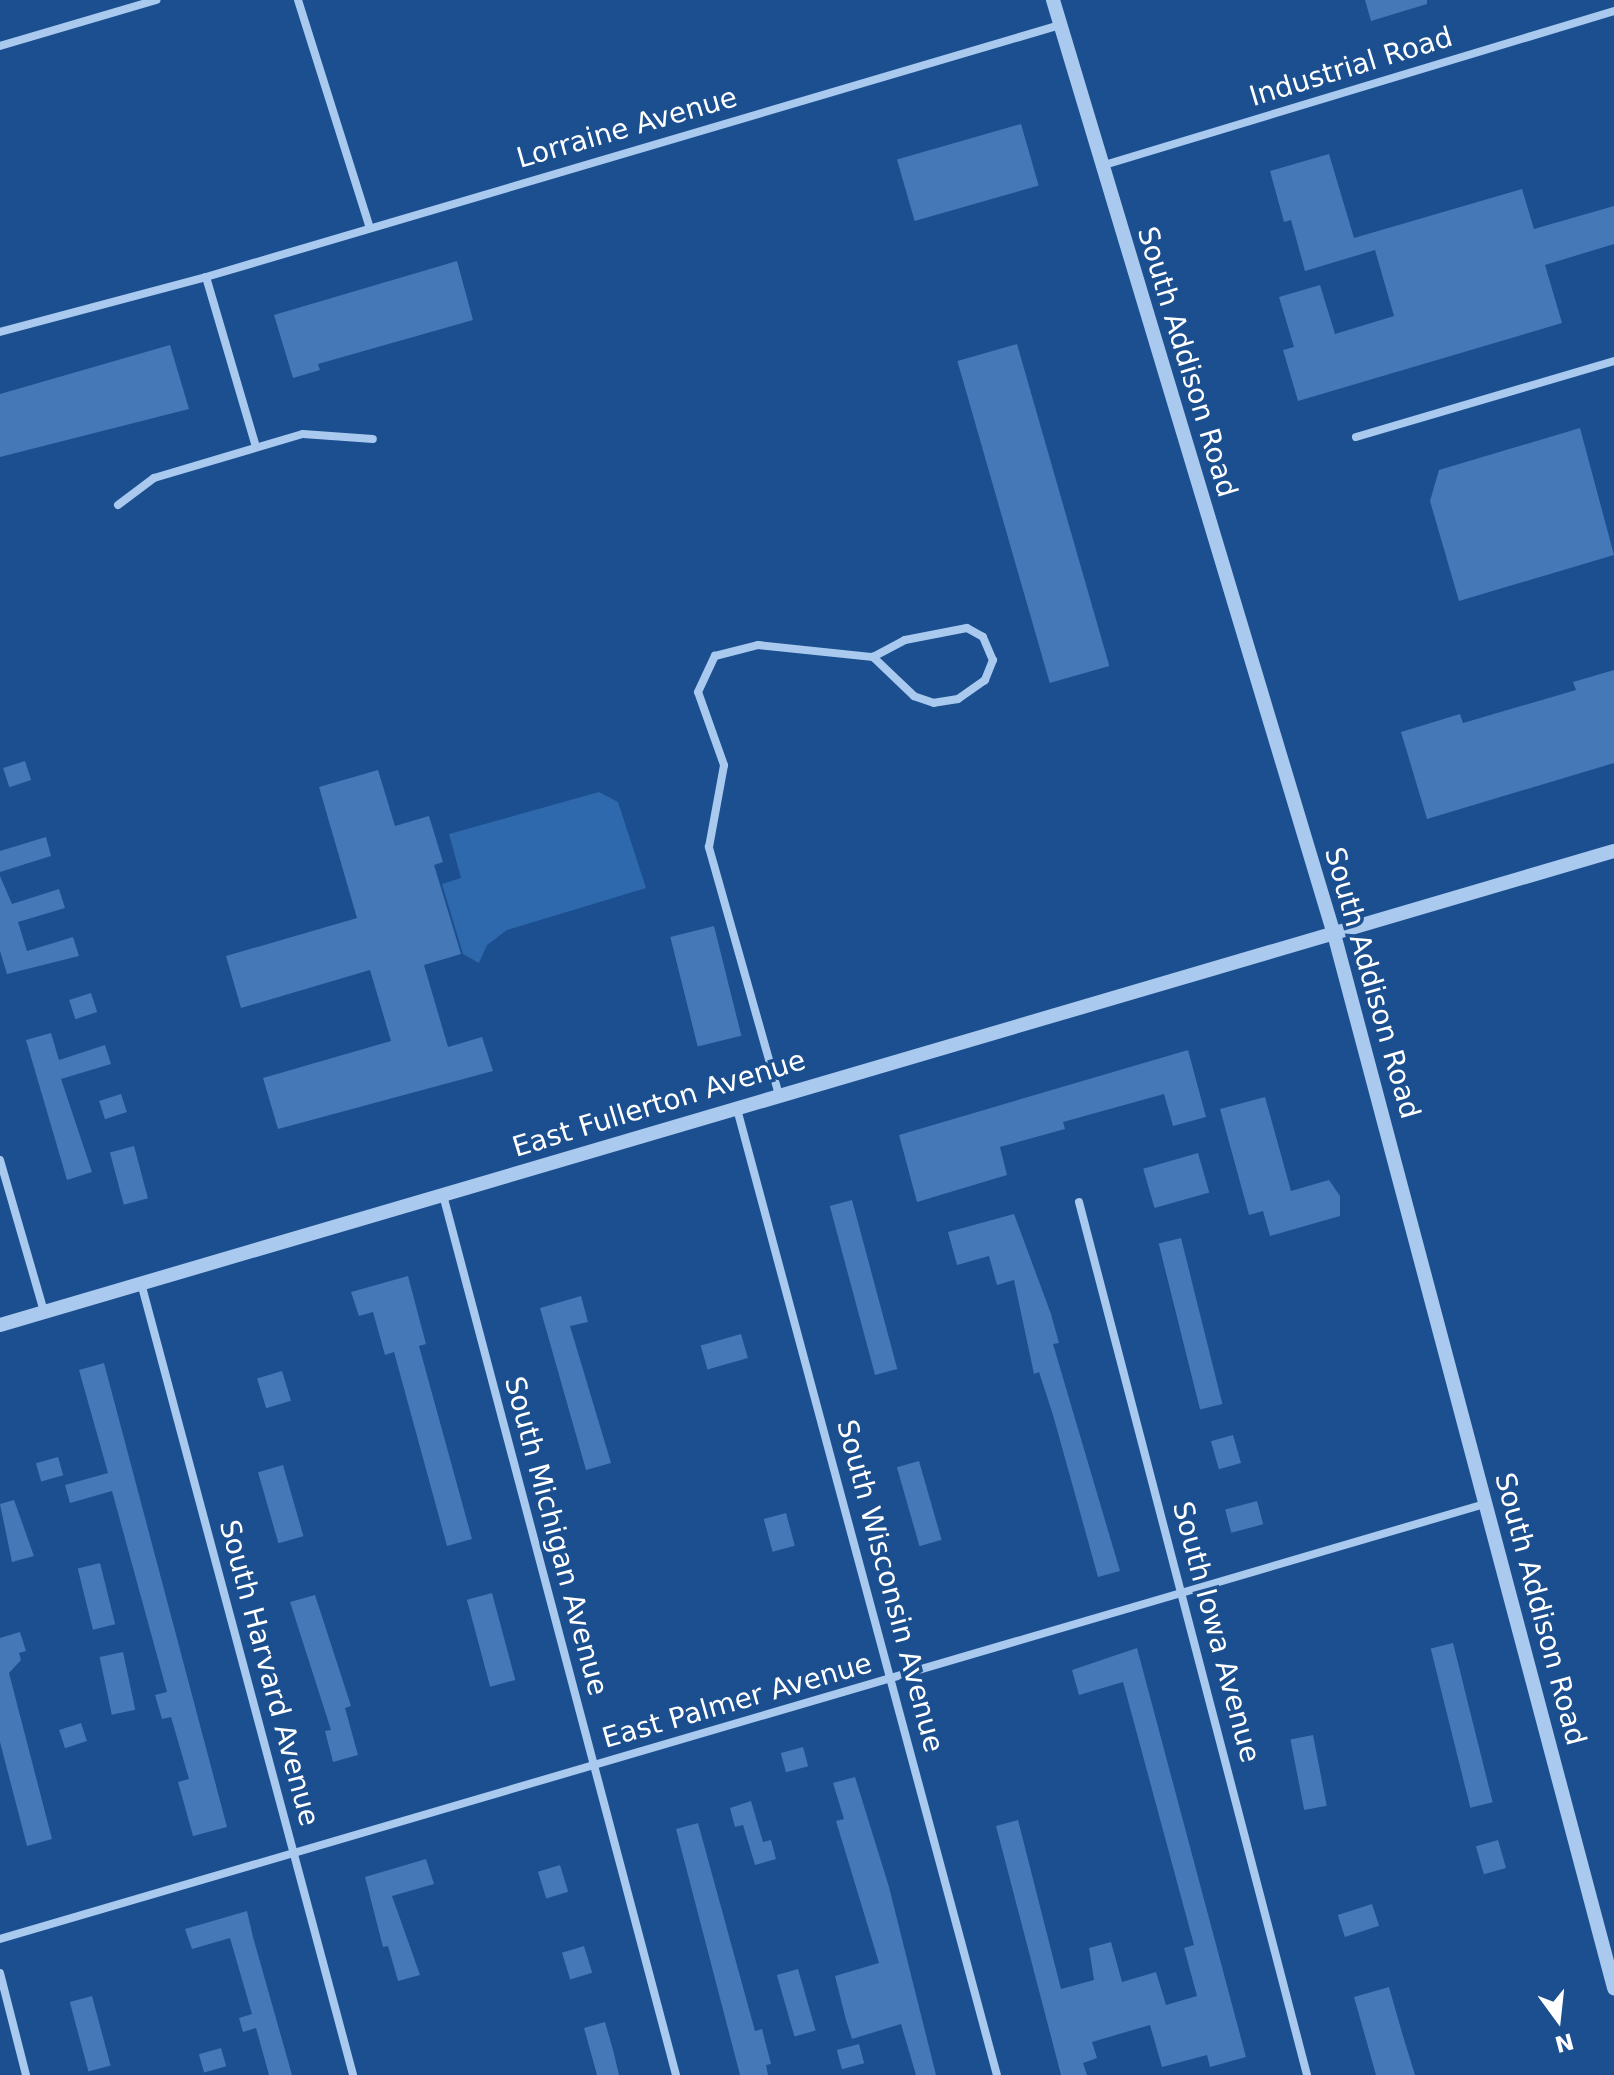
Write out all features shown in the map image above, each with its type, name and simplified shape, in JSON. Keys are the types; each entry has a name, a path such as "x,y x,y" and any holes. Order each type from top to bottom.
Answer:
{"street":[{"path":"0,46 156,0"},
{"path":"298,0 369,225"},
{"name":"South Addison Road","path":"1053,0 1100,166 1334,934 1614,1988"},
{"name":"Industrial Road","path":"1100,166 1614,11"},
{"name":"Lorraine Avenue","path":"0,332 206,277 369,225 1060,25"},
{"path":"206,277 256,447"},
{"path":"1356,437 1614,361"},
{"path":"118,505 154,478 303,434 373,439"},
{"path":"779,1095 709,847 724,765 698,692 715,656 758,645 873,657 905,640 967,628 983,637 993,660 985,680 958,699 934,703 914,696 873,657"},
{"name":"East Fullerton Avenue","path":"0,1325 1614,851"},
{"name":"South Wisconsin Avenue","path":"737,1109 893,1679 997,2075"},
{"path":"0,1160 44,1311"},
{"name":"South Michigan Avenue","path":"443,1195 676,2075"},
{"name":"South Iowa Avenue","path":"1079,1202 1185,1596 1307,2075"},
{"name":"South Harvard Avenue","path":"141,1283 353,2075"},
{"name":"East Palmer Avenue","path":"0,1939 1185,1596 1485,1504"},
{"path":"0,1973 26,2075"}],"shaded area":[{"path":"599,792 618,802 646,888 507,930 487,945 479,963 463,954 442,884 461,878 449,834"}],"building":[{"path":"1365,0 1427,0 1427,4 1371,21"},
{"path":"1021,124 1039,186 915,221 897,160"},
{"path":"1329,154 1354,238 1522,189 1534,229 1614,206 1614,244 1545,265 1562,323 1298,401 1283,350 1294,347 1279,297 1320,285 1335,334 1394,316 1375,250 1305,271 1291,220 1284,222 1270,171"},
{"path":"457,261 473,320 318,364 320,370 293,378 274,315"},
{"path":"1017,344 1109,666 1050,683 957,361"},
{"path":"170,345 189,409 0,457 0,394"},
{"path":"1580,428 1614,555 1459,601 1430,501 1439,470"},
{"path":"1614,670 1614,763 1427,819 1401,732 1460,714 1463,723 1576,690 1573,682"},
{"path":"25,761 31,780 9,787 3,768"},
{"path":"378,770 395,826 429,816 443,862 434,865 461,954 424,965 448,1047 482,1037 493,1071 278,1129 263,1078 391,1041 370,970 241,1008 226,956 357,918 319,787"},
{"path":"46,837 51,856 0,872 0,851"},
{"path":"0,876 12,904 59,889 65,908 18,922 27,951 73,937 79,956 7,974 0,951"},
{"path":"714,926 741,1036 698,1047 670,937"},
{"path":"91,993 97,1012 75,1019 69,1000"},
{"path":"51,1033 59,1060 105,1045 111,1064 61,1079 92,1172 67,1180 26,1040"},
{"path":"1188,1050 1206,1117 1173,1126 1164,1094 1063,1122 1065,1129 1000,1147 1007,1175 917,1202 899,1135"},
{"path":"121,1094 127,1112 105,1119 99,1101"},
{"path":"1265,1097 1291,1191 1329,1180 1340,1196 1340,1216 1270,1236 1263,1211 1249,1215 1220,1109"},
{"path":"134,1146 148,1198 124,1205 110,1152"},
{"path":"1198,1153 1209,1192 1155,1208 1143,1169"},
{"path":"852,1200 897,1369 875,1375 830,1206"},
{"path":"1014,1214 1051,1314 1059,1343 1053,1344 1120,1571 1098,1577 1053,1415 1039,1372 1034,1374 1014,1280 997,1285 989,1256 957,1265 948,1232"},
{"path":"1181,1238 1222,1404 1200,1409 1159,1244"},
{"path":"408,1276 426,1344 419,1346 472,1539 447,1546 394,1352 385,1355 373,1312 359,1316 351,1292"},
{"path":"581,1296 588,1322 570,1326 611,1463 586,1470 540,1308"},
{"path":"741,1334 748,1358 708,1370 701,1346"},
{"path":"104,1363 227,1827 193,1836 178,1782 189,1779 171,1717 162,1719 155,1695 167,1692 112,1491 70,1503 65,1485 108,1473 79,1370"},
{"path":"282,1371 291,1401 266,1408 257,1379"},
{"path":"1233,1435 1241,1463 1219,1469 1211,1441"},
{"path":"58,1457 63,1475 41,1482 36,1463"},
{"path":"919,1461 942,1540 919,1546 897,1467"},
{"path":"283,1465 303,1536 278,1543 258,1472"},
{"path":"14,1500 34,1556 12,1562 0,1504"},
{"path":"1257,1501 1263,1524 1231,1533 1225,1510"},
{"path":"786,1513 795,1546 773,1552 764,1519"},
{"path":"100,1563 115,1624 93,1630 78,1569"},
{"path":"492,1593 515,1680 490,1687 467,1600"},
{"path":"315,1595 351,1706 345,1708 358,1755 333,1762 325,1731 331,1730 290,1602"},
{"path":"20,1632 26,1651 19,1653 21,1660 9,1673 52,1839 27,1846 0,1742 0,1638"},
{"path":"1453,1643 1493,1802 1470,1808 1431,1649"},
{"path":"1137,1648 1246,2057 1210,2067 1207,2055 1162,2067 1150,2025 1092,2042 1097,2058 1083,2063 1087,2075 1061,2075 996,1826 1018,1820 1061,1989 1094,1980 1089,1948 1111,1942 1122,1982 1156,1972 1166,2005 1197,1996 1184,1948 1194,1945 1123,1682 1079,1695 1072,1670"},
{"path":"123,1652 135,1710 112,1715 100,1657"},
{"path":"81,1723 87,1741 65,1748 59,1730"},
{"path":"1313,1735 1327,1806 1304,1810 1290,1739"},
{"path":"803,1747 808,1766 786,1772 781,1753"},
{"path":"855,1777 889,1887 936,2075 916,2075 901,2024 852,2039 846,2020 835,1976 879,1963 836,1821 844,1819 833,1783"},
{"path":"751,1801 763,1842 771,1840 776,1859 755,1865 743,1825 735,1827 730,1808"},
{"path":"698,1823 755,2031 762,2029 771,2064 766,2065 768,2075 740,2075 676,1829"},
{"path":"1498,1840 1506,1868 1484,1874 1476,1846"},
{"path":"426,1859 434,1884 392,1896 420,1975 398,1981 388,1946 383,1947 365,1877"},
{"path":"560,1865 568,1892 546,1899 538,1872"},
{"path":"1372,1904 1379,1926 1345,1937 1338,1915"},
{"path":"247,1911 292,2075 269,2075 256,2028 243,2032 239,2018 252,2014 230,1938 192,1949 185,1929"},
{"path":"584,1946 592,1973 570,1980 562,1953"},
{"path":"798,1969 816,2031 794,2037 777,1975"},
{"path":"1389,1987 1415,2075 1376,2075 1354,1997"},
{"path":"92,1996 111,2066 88,2071 70,2002"},
{"path":"605,2022 619,2075 597,2075 584,2028"},
{"path":"859,2044 864,2063 842,2069 837,2050"},
{"path":"221,2048 226,2066 204,2073 199,2054"}]}
